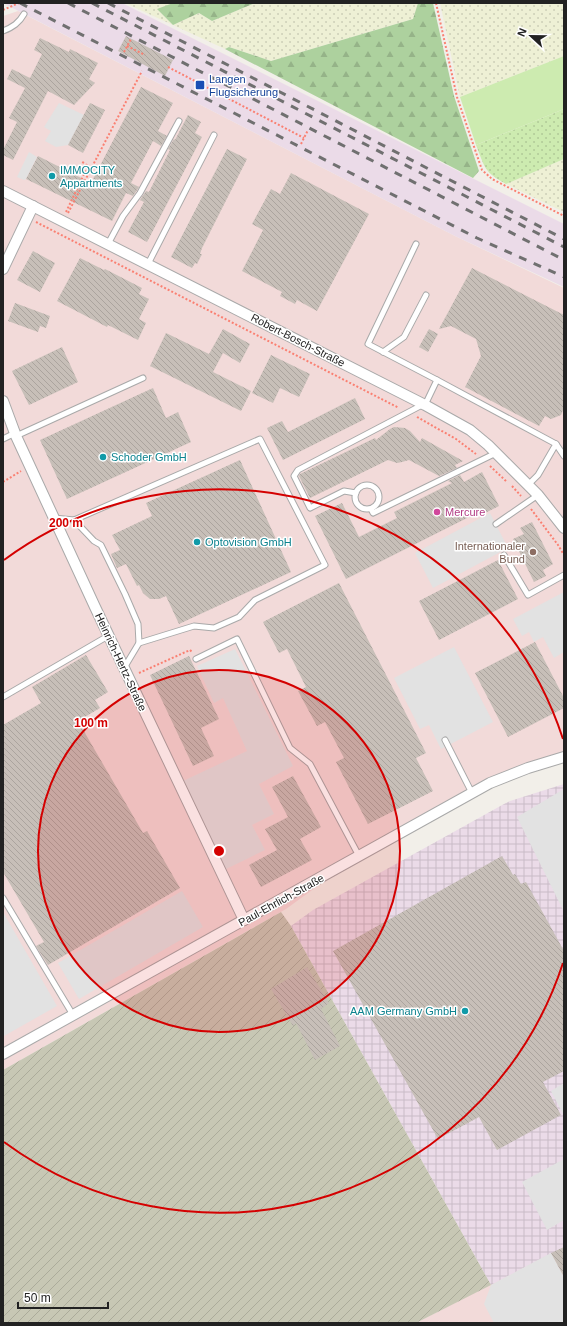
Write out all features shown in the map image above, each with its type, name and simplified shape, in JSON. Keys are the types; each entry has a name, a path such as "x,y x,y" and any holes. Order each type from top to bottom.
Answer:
{"street":[{"name":"Robert-Bosch-Straße","path":"3,191 424,404 470,430 482,439 538,495 564,528"},
{"path":"3,270 34,206"},
{"name":"Heinrich-Hertz-Straße","path":"3,401 16,434 108,636 244,920"},
{"name":"Paul-Ehrlich-Straße","path":"3,1054 506,775 564,758"}],"lane":[{"path":"3,31 12,28 20,21 24,14"},
{"path":"108,244 123,216 140,193 179,121"},
{"path":"148,264 214,135"},
{"path":"416,244 368,344 556,444 564,456"},
{"path":"383,352 404,337 426,295"},
{"path":"3,439 143,378"},
{"path":"356,493 344,490 310,508 294,476 298,470 424,404 437,380"},
{"path":"54,518 74,520 260,439 325,565 255,600 239,617 214,628 194,626 139,643"},
{"path":"556,444 564,444"},
{"path":"528,485 538,475 556,444"},
{"path":"371,508 373,513 496,453"},
{"path":"365,486 370,486 375,489 378,500 377,503 371,508 365,509 359,507 355,500 358,489 365,486"},
{"path":"496,524 538,495"},
{"path":"74,520 94,541 101,545 138,624 139,643 124,669"},
{"path":"504,555 528,595 564,575"},
{"path":"3,698 108,636"},
{"path":"196,659 237,639 290,748 310,764 359,856"},
{"path":"445,740 472,793"},
{"path":"3,898 73,1016"}],"path":[{"path":"3,10 19,3"},
{"path":"436,3 457,97 482,170 492,179 564,216"},
{"path":"124,52 131,39"},
{"path":"127,46 145,55"},
{"path":"168,67 304,138"},
{"path":"75,201 142,71"},
{"path":"301,144 308,130"},
{"path":"62,220 88,166 81,161"},
{"path":"28,218 408,412 456,439 483,459 510,484 527,503 564,555"},
{"path":"3,482 10,478"},
{"path":"128,678 190,650 196,659"}],"shaded area":[{"path":"3,3 122,3 564,224 564,287 455,236"},
{"path":"125,3 173,3 158,10 173,25 199,13 212,21 255,3 418,3 413,19 271,61 229,47 225,49"},
{"path":"440,3 564,3 564,56 460,97"},
{"path":"18,11 455,236 564,288 564,763 528,768 359,856 286,909 3,1070 3,16"},
{"path":"59,103 84,115 68,145 56,147 45,141 51,131 44,127"},
{"path":"29,152 37,157 26,179 24,180 17,177"},
{"path":"564,159 564,212 506,184"},
{"path":"490,513 508,548 433,588 415,553"},
{"path":"564,592 564,652 554,658 543,637 534,642 529,632 522,636 513,619"},
{"path":"454,647 493,722 441,749 429,725 420,729 394,678"},
{"path":"235,649 293,766 259,784 274,814 252,825 265,850 226,869 183,781 247,751 223,698 214,703 197,666"},
{"path":"564,784 564,1247 491,1285 291,926 313,910 504,804"},
{"path":"564,789 564,912 517,817"},
{"path":"182,891 203,927 79,999 58,963"},
{"path":"3,912 57,1006 4,1036 3,1034"},
{"path":"281,912 291,926 491,1285 416,1323 3,1323 3,1070"},
{"path":"564,1083 564,1116 551,1091"},
{"path":"564,1159 564,1220 547,1230 522,1182"},
{"path":"564,1247 564,1323 416,1323 551,1253"},
{"path":"551,1253 564,1277 564,1323 494,1323 484,1304 491,1285"}],"green space":[{"path":"173,3 255,3 212,21 199,13 173,25 157,9"},
{"path":"418,3 433,3 454,96 479,171 473,178 225,49 229,47 271,61 413,19"},
{"path":"564,56 564,109 476,145 460,97"},
{"path":"564,109 564,159 506,184 493,176 486,169 476,145"}],"building":[{"path":"126,36 173,60 165,76 118,51"},
{"path":"40,38 69,52 70,49 98,63 89,79 95,83 74,105 48,91 13,160 3,155 3,150 17,122 9,118 25,88 7,79 12,69 30,78 42,54 34,50"},
{"path":"141,87 173,103 158,131 167,136 161,146 153,141 131,183 139,187 133,196 126,193 112,221 26,179 38,156 91,183"},
{"path":"90,103 105,110 83,153 68,145"},
{"path":"188,115 201,122 195,133 202,137 147,242 128,232 144,202 140,200 146,191 149,192 170,150 168,149 174,139 175,140"},
{"path":"227,149 247,159 202,248 200,254 202,254 197,264 195,263 192,268 171,257"},
{"path":"291,173 369,214 317,311 297,300 295,304 280,296 282,292 242,271 263,230 252,224 271,189 280,194"},
{"path":"33,251 55,263 40,292 17,280"},
{"path":"80,258 142,288 139,294 149,299 139,319 146,323 138,340 108,325 107,327 57,301"},
{"path":"472,268 564,315 564,408 561,415 551,419 545,416 539,426 465,387 481,356 476,339 451,326 439,329"},
{"path":"15,303 50,316 46,328 40,326 38,332 8,321"},
{"path":"223,329 250,344 240,363 223,353 213,372 251,391 241,411 150,366 166,333 209,354"},
{"path":"429,329 438,334 428,352 419,347"},
{"path":"62,347 78,382 29,405 12,371"},
{"path":"271,355 310,374 299,397 280,388 273,403 252,393"},
{"name":"Schoder GmbH","path":"153,388 166,418 178,412 191,442 67,499 40,440"},
{"path":"355,398 365,419 283,460 267,428 282,421 288,432"},
{"path":"394,427 405,428 410,431 420,442 422,438 463,461 455,465 457,468 439,476 409,460 397,463 388,460 310,498 299,476 300,474 375,438 376,440"},
{"name":"Optovision GmbH","path":"240,460 291,572 179,624 166,596 159,599 150,599 143,593 139,585 137,586 126,564 117,568 111,554 120,550 112,535 152,516 146,503"},
{"path":"482,472 499,506 481,515 479,512 346,579 315,516 342,503 359,537 397,518 394,512 452,483 448,481 460,475 464,482"},
{"name":"Internationaler Bund","path":"532,522 553,564 543,570 546,576 534,582 513,539 524,534 520,528"},
{"path":"498,560 518,599 439,640 419,601"},
{"path":"339,583 426,753 416,758 433,791 368,824 336,762 344,758 325,722 317,726 298,691 306,687 287,649 279,653 263,622"},
{"path":"535,642 564,698 564,708 508,737 475,673"},
{"path":"86,655 108,692 95,700 100,708 78,721 143,833 147,831 180,888 48,965 36,946 44,942 3,872 3,725 41,703 32,687"},
{"path":"189,656 219,719 201,728 214,756 193,766 150,675"},
{"path":"293,776 321,827 300,839 312,860 261,887 249,865 277,850 265,829 288,817 272,787"},
{"name":"AAM Germany GmbH","path":"502,856 513,875 515,874 521,884 526,882 564,951 564,1071 543,1082 561,1115 497,1150 479,1117 438,1139 333,951"},
{"path":"307,967 329,1003 321,1009 340,1046 315,1060 296,1023 293,1026 271,989"},
{"path":"564,1247 564,1277 551,1253"}],"railway":[{"path":"20,3 477,238 564,277"},
{"path":"68,3 564,260"},
{"path":"92,3 564,247"},
{"path":"108,3 564,239"}],"place":[{"name":"Langen Flugsicherung","path":"200,85"},
{"name":"IMMOCITY Appartments","path":"52,176"},
{"name":"Schoder GmbH","path":"103,457"},
{"name":"Mercure","path":"437,512"},
{"name":"Optovision GmbH","path":"197,542"},
{"name":"Internationaler Bund","path":"533,552"},
{"name":"AAM Germany GmbH","path":"465,1011"}]}
